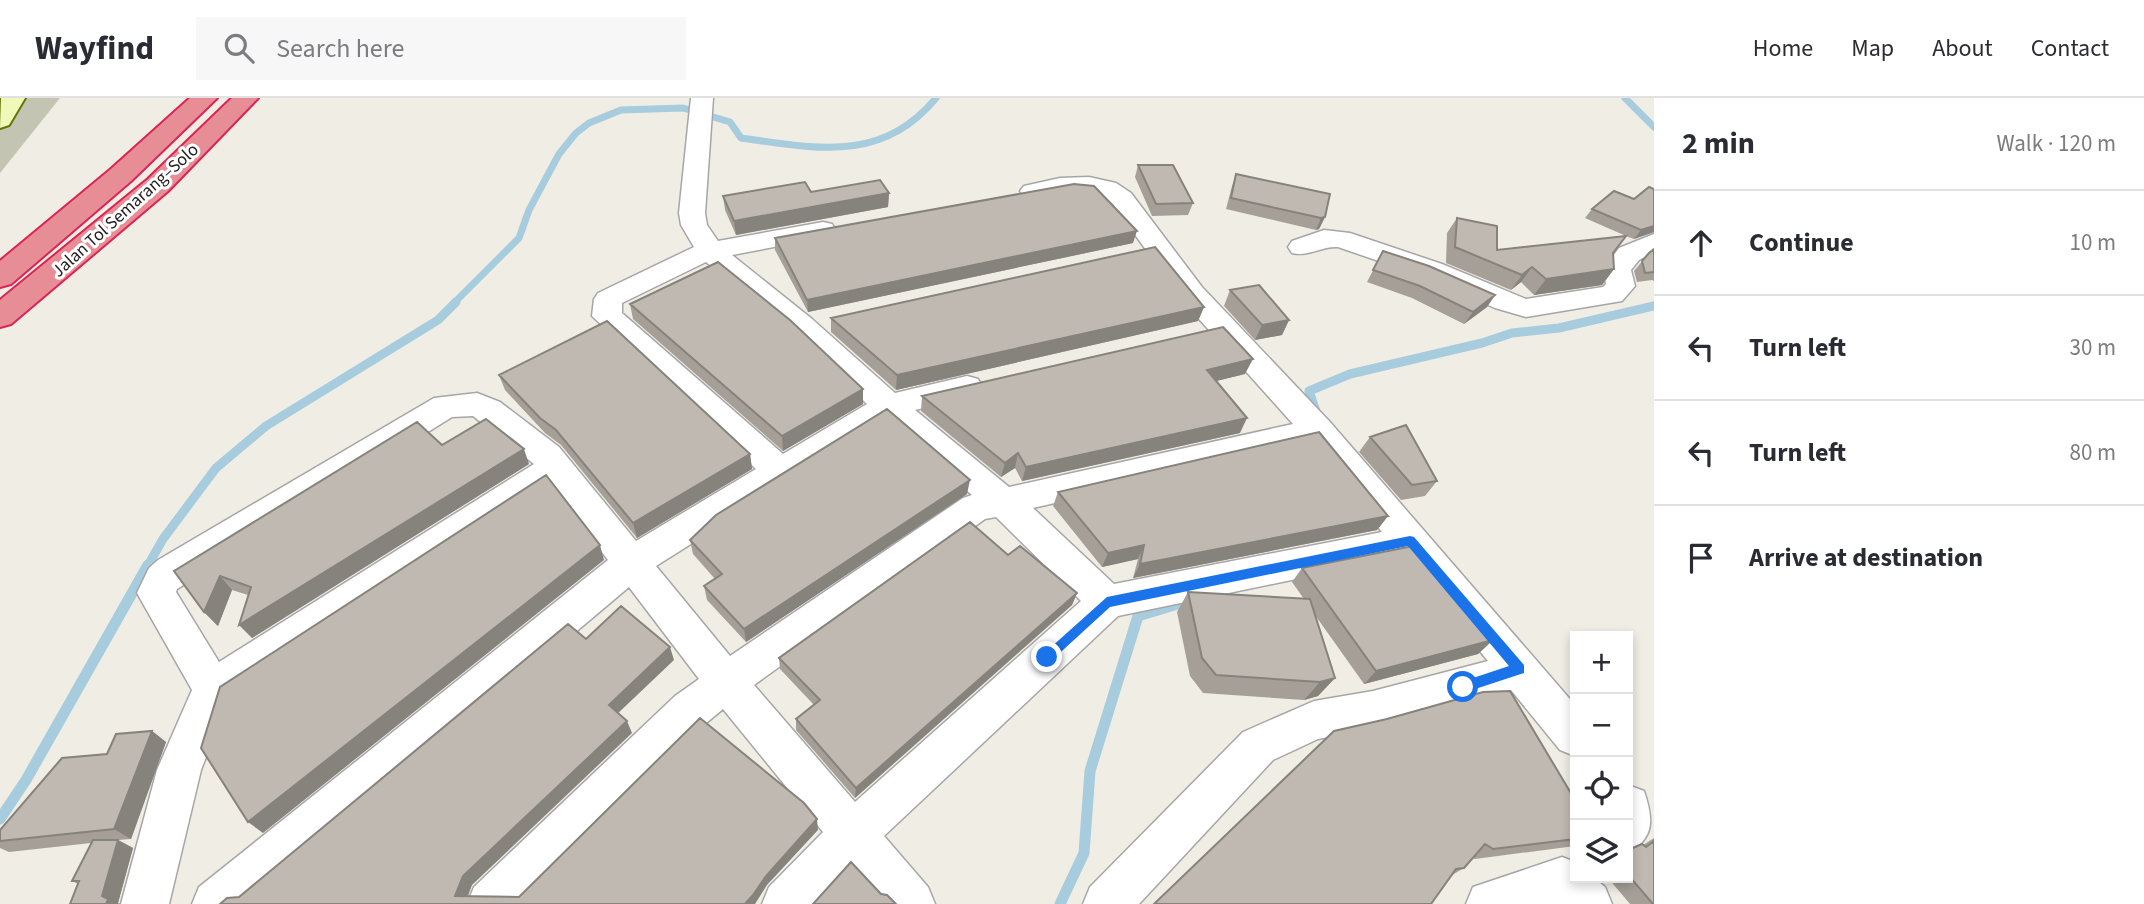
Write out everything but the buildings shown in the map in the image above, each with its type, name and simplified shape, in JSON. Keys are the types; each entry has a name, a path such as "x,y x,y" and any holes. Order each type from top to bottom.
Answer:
{"highway":[{"name":"Jalan Tol Semarang–Solo","path":"0,277 121,175 205,98"},
{"name":"Jalan Tol Semarang–Solo","path":"0,317 158,185 246,98"}],"street":[{"path":"0,120 13,98"},
{"path":"700,107 692,213 694,225 710,251 802,326 890,406 1001,500 1107,602"},
{"path":"1003,197 1071,185 1104,187 1120,196 1144,252 1209,331 1318,430 1570,730"},
{"path":"779,470 607,316 608,299 688,259 710,251 853,224"},
{"path":"1302,247 1324,238 1341,239 1432,270 1516,306 1535,308 1612,295 1621,286 1617,270 1622,260 1654,242"},
{"path":"802,326 837,316"},
{"path":"216,904 632,562 779,470 890,406 999,380"},
{"path":"214,688 156,593 162,579 171,571 445,406 477,404 489,410 547,457 726,682 911,904"},
{"path":"491,904 691,710 726,682 975,508 1318,430"},
{"path":"145,904 179,770 214,688 555,467"},
{"path":"786,904 852,835 1107,602 1410,541"},
{"path":"1107,904 1258,746 1314,720 1412,700 1519,669"},
{"path":"1490,904 1575,885"}],"shaded area":[{"path":"0,98 60,98 0,173"}],"waterway":[{"path":"454,303 519,238 529,210 559,154 576,133 589,123 621,110 683,108 730,122 741,138 821,147 846,146 893,134 915,119 936,98"},
{"path":"1625,98 1654,127"},
{"path":"147,567 163,539 216,468 266,426 438,320 456,302"},
{"path":"1317,414 1309,391 1350,374 1482,343 1512,333 1559,328 1654,306"},
{"path":"0,819 26,780 148,565"},
{"path":"1060,904 1084,853 1090,771 1138,616 1194,599"}],"route":[{"path":"1047,657 1107,602 1410,541 1519,669 1463,687"}]}
